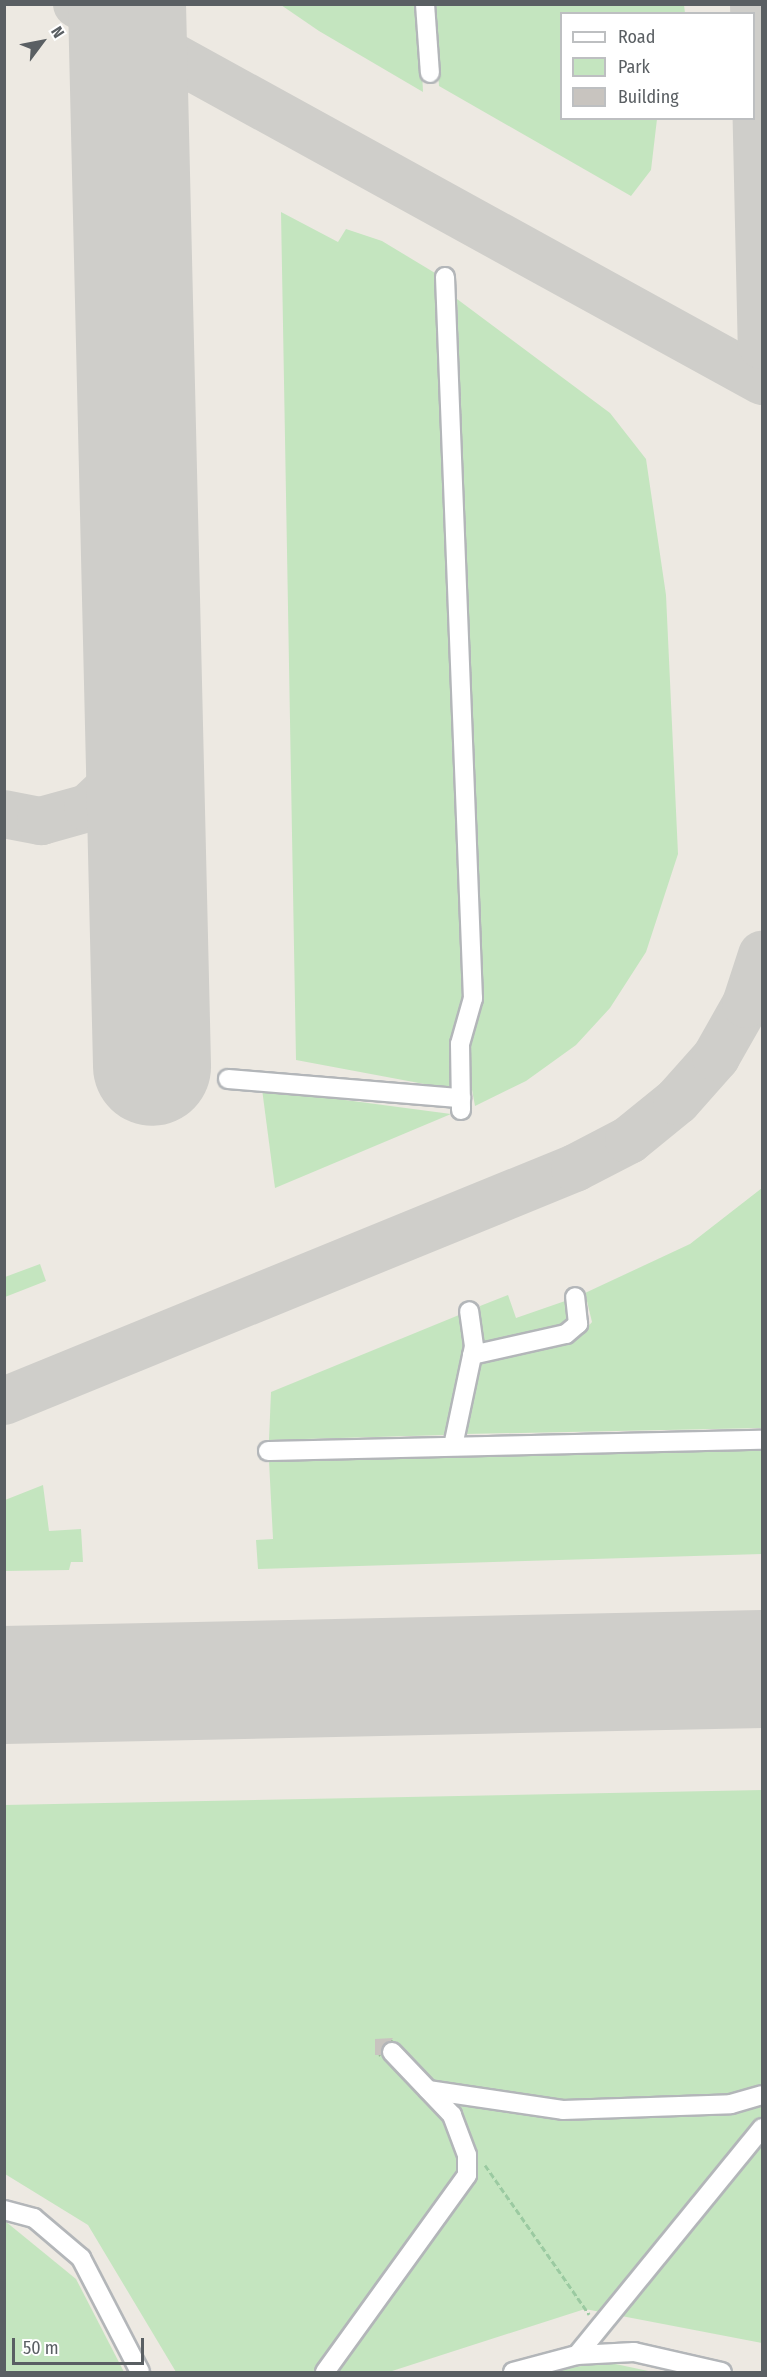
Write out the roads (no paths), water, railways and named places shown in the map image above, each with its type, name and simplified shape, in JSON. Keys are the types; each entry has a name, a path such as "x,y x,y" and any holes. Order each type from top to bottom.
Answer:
{"lane":[{"path":"425,4 430,73"},
{"path":"228,1079 461,1104 460,1044 473,998 445,277"},
{"path":"472,1355 566,1334 578,1324 575,1297"},
{"path":"453,1446 472,1355 469,1311"},
{"path":"268,1451 762,1440"},
{"path":"325,2373 467,2175 462,2135 452,2115 392,2052"},
{"path":"428,2090 563,2110 731,2104 762,2095"},
{"path":"577,2355 762,2128"},
{"path":"4,2210 34,2218 81,2258 140,2373"},
{"path":"513,2373 577,2355 634,2352 722,2373"}]}
